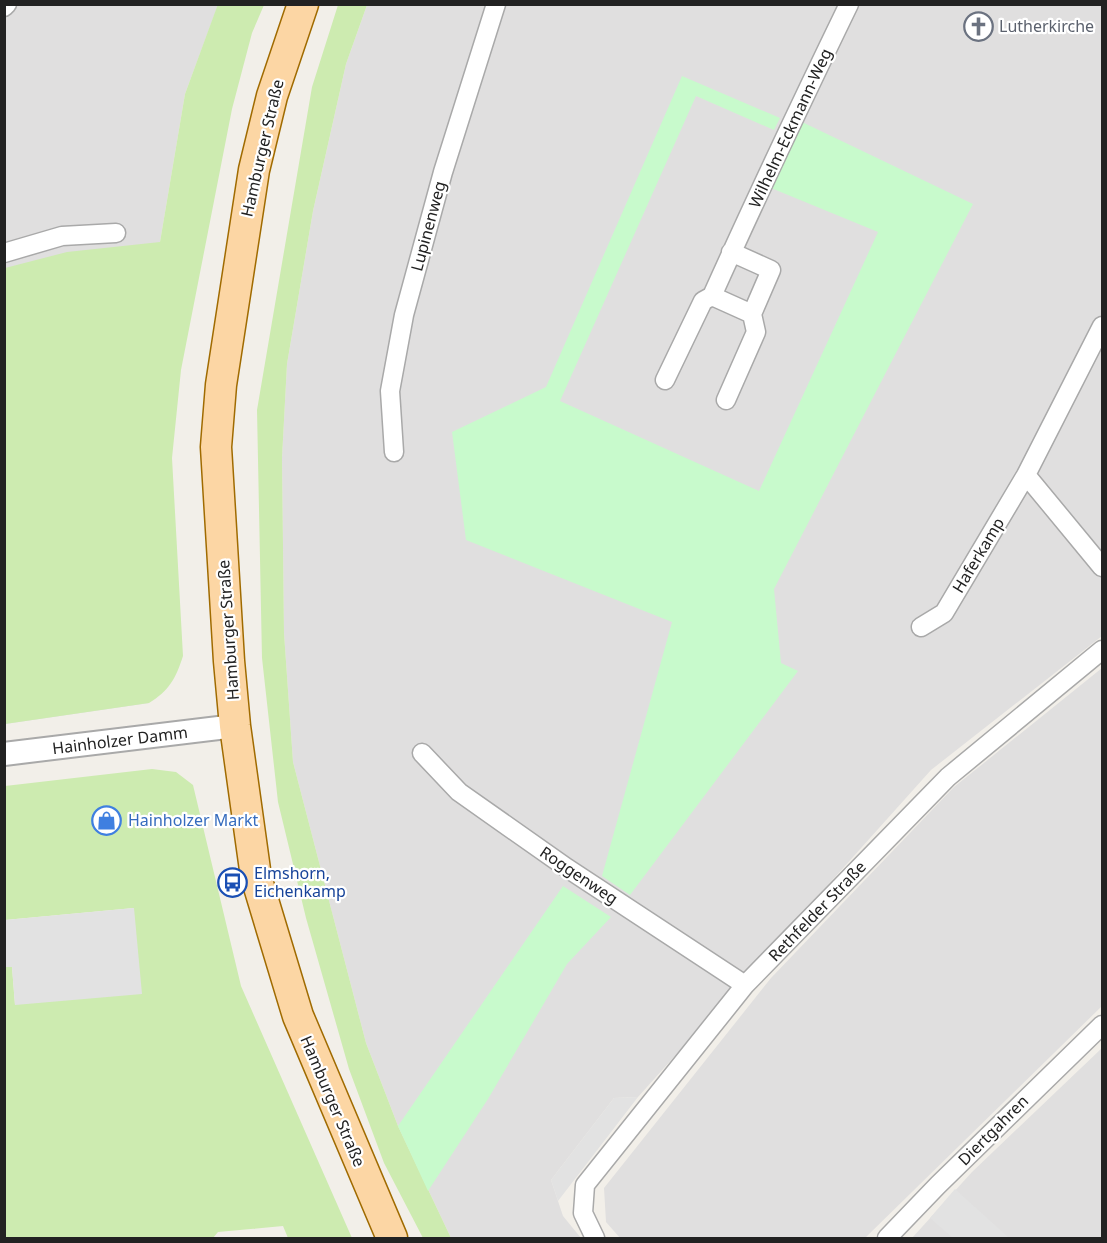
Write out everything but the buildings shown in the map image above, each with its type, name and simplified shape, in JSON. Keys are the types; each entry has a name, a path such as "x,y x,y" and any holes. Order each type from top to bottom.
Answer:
{"main road":[{"name":"Hamburger Straße","path":"303,4 272,96 254,170 221,385 216,447 235,726 256,877 298,1016 392,1239"}],"street":[{"name":"Lupinenweg","path":"394,452 390,391 404,315 443,172 496,4"},
{"name":"Wilhelm-Eckmann-Weg","path":"665,380 703,301 712,296 849,4"},
{"path":"4,252 62,236 116,233"},
{"path":"726,400 756,332 752,314 771,270 731,252"},
{"path":"712,296 752,314"},
{"name":"Haferkamp","path":"921,627 944,613 1026,475 1102,326"},
{"path":"1026,475 1102,567"},
{"name":"Rethfelder Straße","path":"595,1239 583,1214 585,1185 745,985 948,777 1102,650"},
{"name":"Hainholzer Damm","path":"4,753 235,726"},
{"name":"Roggenweg","path":"422,753 459,792 567,868 745,985"},
{"name":"Diertgahren","path":"887,1239 938,1185 1102,1025"}],"shaded area":[{"path":"4,5 218,5 185,94 160,242 141,456 149,703 5,724"},
{"path":"367,5 1102,5 1102,636 931,770 638,1097 614,1098 551,1180 563,1216 581,1238 451,1238 398,1126 366,1043 293,762 284,633 282,458 287,364 313,211 346,64"},
{"path":"1102,668 1102,1006 865,1238 620,1238 606,1222 604,1188 771,978 954,787"},
{"path":"134,908 142,994 15,1005 12,967 5,967 5,920"},
{"path":"1102,1048 1102,1238 912,1238 972,1172"},
{"path":"638,1097 558,1201 551,1180 614,1098"},
{"path":"955,1189 1009,1238 953,1238 930,1218"}],"green space":[{"path":"218,4 264,5 252,33 232,109 181,370 172,458 183,656 171,683 162,694 149,703 5,724 5,268 67,252 160,242 185,94"},
{"path":"338,5 367,5 346,64 313,211 287,364 282,458 284,633 293,762 366,1043 398,1126 451,1238 423,1238 384,1163 349,1069 306,918 278,802 262,658 257,410 312,87"},
{"path":"682,76 780,118 774,130 696,96 560,401 759,491 878,232 771,188 802,122 973,204 774,589 781,663 798,671 630,895 602,876 672,622 466,540 452,432 546,387"},
{"path":"152,769 176,772 193,785 241,986 352,1238 288,1238 283,1226 218,1232 213,1238 5,1238 5,967 12,967 15,1005 134,908 5,920 5,786"},
{"path":"563,886 611,917 567,964 488,1099 428,1191 398,1126"}],"place":[{"name":"Lutherkirche","path":"978,26"},
{"name":"Hainholzer Markt","path":"107,820"},
{"name":"Elmshorn, Eichenkamp","path":"233,882"}]}
